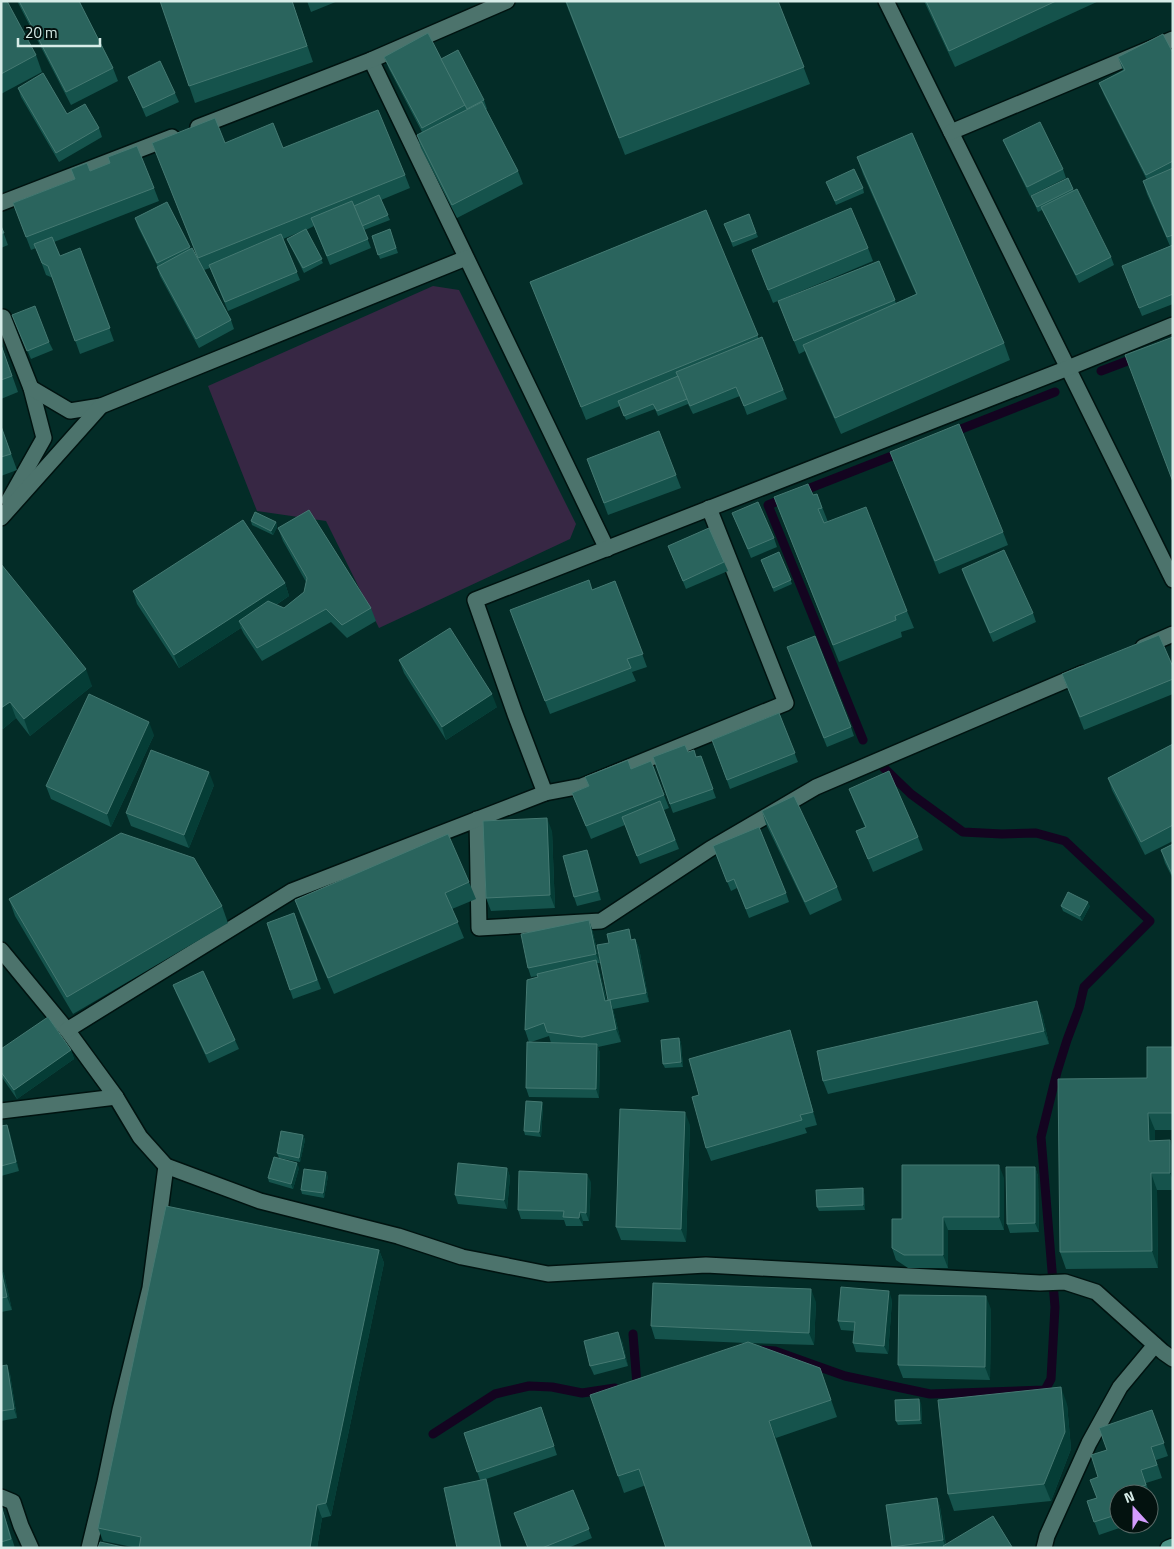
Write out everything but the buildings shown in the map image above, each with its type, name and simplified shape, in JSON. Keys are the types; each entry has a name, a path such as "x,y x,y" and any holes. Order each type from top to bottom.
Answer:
{"main road":[{"path":"1168,1548 1173,1546"}],"street":[{"path":"1,203 372,60 507,1"},
{"path":"886,1 1173,580"},
{"path":"951,132 1173,39"},
{"path":"372,60 607,549"},
{"path":"31,388 70,411 101,406 466,258"},
{"path":"1,318 3,317 31,388 44,438 1,513"},
{"path":"545,793 475,600 1068,368 1173,325"},
{"path":"1,518 101,406"},
{"path":"68,1030 292,891 545,793 582,786 786,703 710,508"},
{"path":"1127,654 1173,634"},
{"path":"477,819 479,928 601,920 710,849 816,787 1100,665"},
{"path":"1,950 68,1030 116,1097 140,1137 166,1166 260,1201 398,1236 462,1257 548,1274 706,1265 1040,1283 1065,1282 1096,1292 1155,1345 1173,1358"},
{"path":"1,1111 116,1097"},
{"path":"89,1548 150,1288 166,1166"},
{"path":"1044,1548 1089,1443 1120,1387 1155,1345"},
{"path":"1,1497 13,1502 31,1548"}],"shaded area":[{"path":"433,286 459,290 576,524 570,539 379,628 326,521 257,511 208,386"}],"waterway":[{"path":"1101,371 1138,357"},
{"path":"951,433 1055,392"},
{"path":"800,492 902,452"},
{"path":"786,498 768,505 863,740"},
{"path":"762,1350 775,1351 845,1376 930,1394 1045,1390 1051,1379 1055,1307 1041,1137 1057,1072 1079,1008 1084,987 1150,921 1065,841 1036,833 963,832 911,794 883,767"},
{"path":"633,1334 637,1385"},
{"path":"433,1434 495,1394 529,1386 552,1387 582,1393 615,1388"}]}
